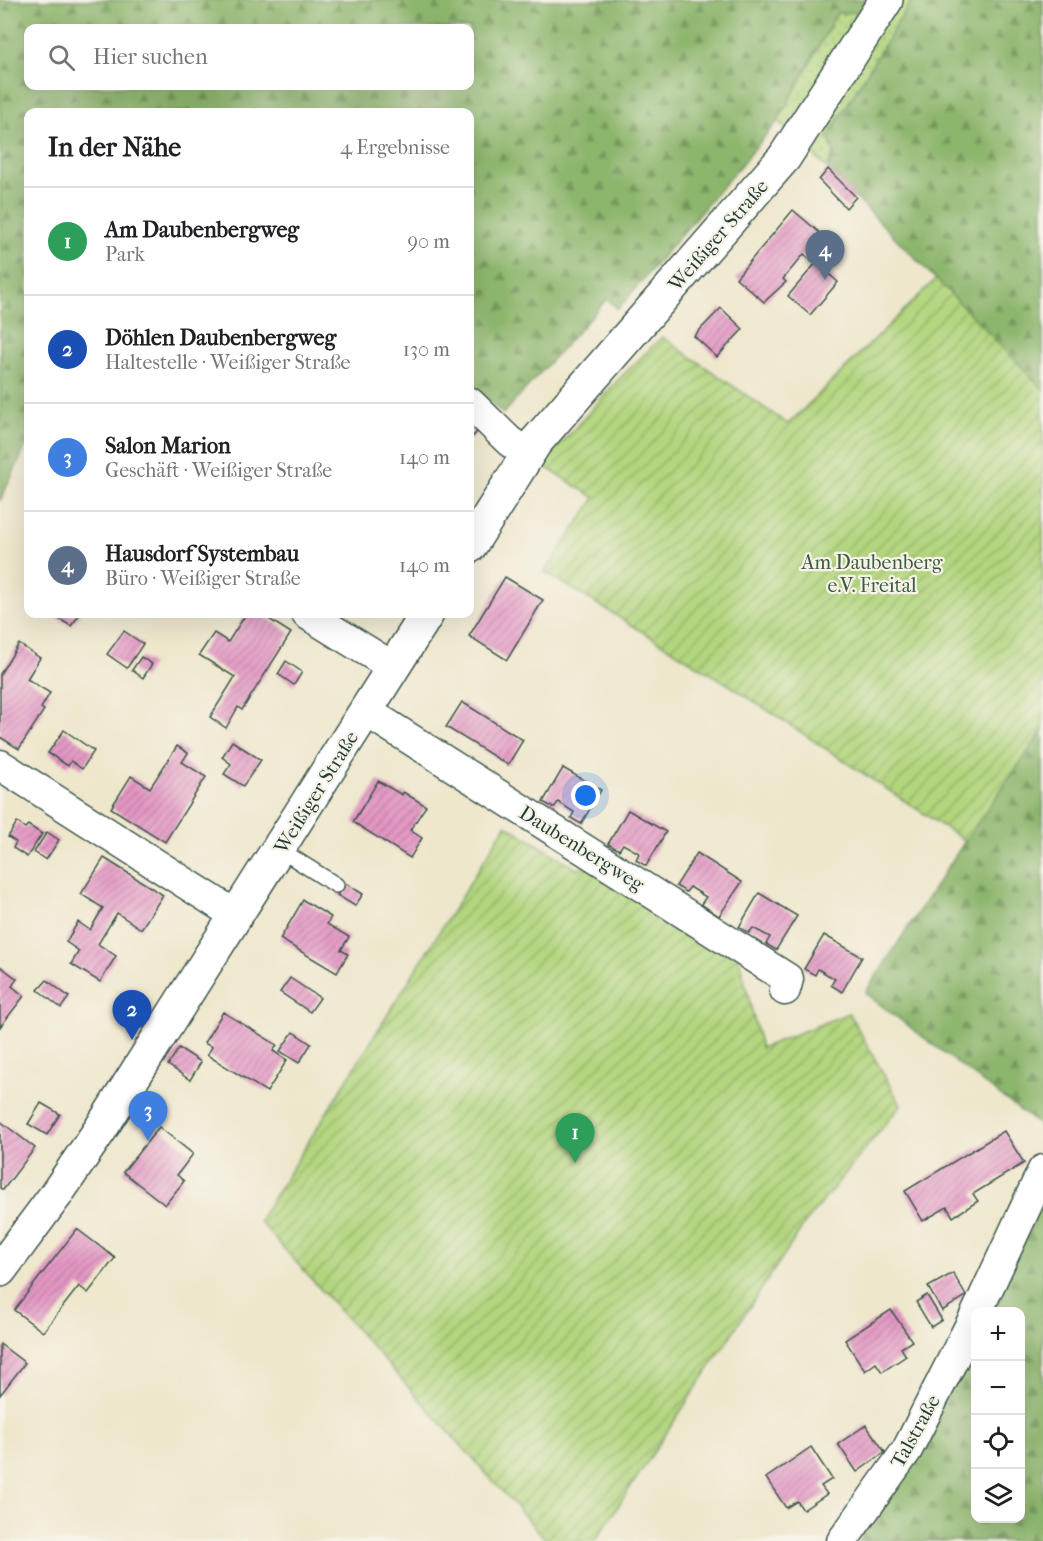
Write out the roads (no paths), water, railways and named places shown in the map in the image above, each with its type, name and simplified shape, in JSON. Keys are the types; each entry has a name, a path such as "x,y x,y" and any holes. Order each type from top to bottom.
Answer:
{"street":[{"name":"Weißiger Straße","path":"474,540 527,454 784,158 886,0"},
{"path":"474,407 509,441 527,454"},
{"path":"313,618 393,667"},
{"name":"Weißiger Straße","path":"0,1270 75,1168 424,618"},
{"name":"Daubenbergweg","path":"366,711 788,979 785,990"},
{"path":"0,765 237,916"},
{"name":"Talstraße","path":"979,1307 1043,1170"},
{"name":"Talstraße","path":"842,1541 907,1450 971,1323"}],"lane":[{"path":"279,849 336,885"}],"place":[{"name":"Hausdorf Systembau","path":"825,280"},
{"name":"Döhlen Daubenbergweg","path":"132,1040"},
{"name":"Salon Marion","path":"148,1141"},
{"name":"Am Daubenbergweg","path":"575,1163"}],"park label":[{"name":"Am Daubenberg e.V. Freital","path":"872,574"}]}
